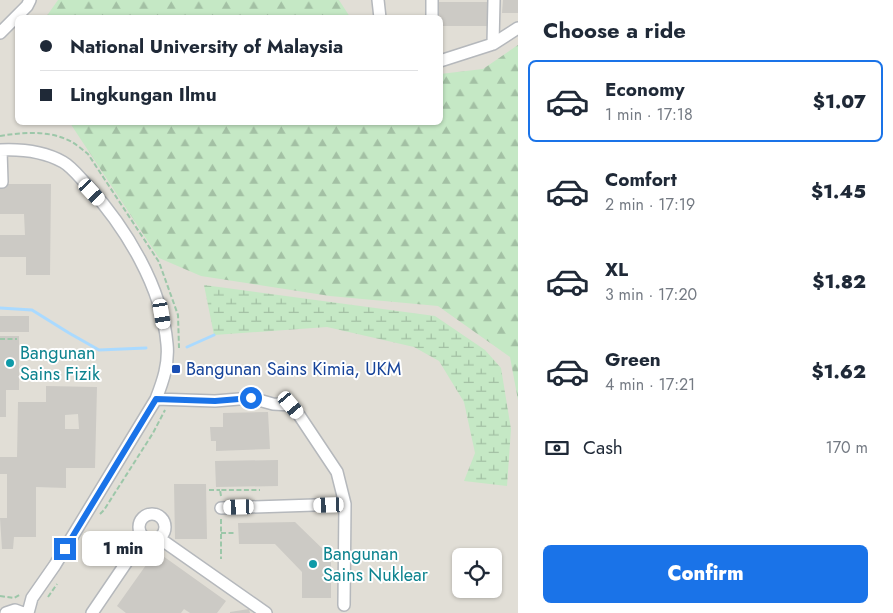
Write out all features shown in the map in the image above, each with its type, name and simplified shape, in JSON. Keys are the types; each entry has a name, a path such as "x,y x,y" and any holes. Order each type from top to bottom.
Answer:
{"street":[{"path":"18,15 30,0"},
{"path":"379,0 380,15"},
{"path":"432,0 432,15"},
{"path":"493,44 494,0"},
{"path":"0,33 15,18"},
{"path":"443,60 493,44 518,28"},
{"path":"0,182 2,182 1,150 40,153 64,163 102,202 127,236 146,273 161,310 167,344 165,377 156,399 55,565 32,598 28,613"},
{"path":"156,399 215,401 251,398 273,404 291,405 337,472 345,504 344,605"},
{"path":"221,508 345,504"},
{"path":"150,514 158,516 164,523 164,531 159,538 151,541 143,538 139,530 140,522 150,514"},
{"path":"93,613 143,538"},
{"path":"159,538 266,613"},
{"path":"6,613 15,610 22,613"}],"path":[{"path":"0,339 17,339"},
{"path":"97,517 104,510 153,433 165,408"},
{"path":"209,490 220,490"},
{"path":"221,533 236,533"},
{"path":"48,597 58,582"}],"shaded area":[{"path":"0,0 518,0 518,613 0,613"}],"green space":[{"path":"58,0 339,0 349,15 47,15"},
{"path":"518,45 518,400 510,357 438,306 330,296 201,276 159,258 71,125 443,125 443,74 483,69"},
{"path":"204,285 435,316 485,350 501,368 511,429 507,486 464,481 475,453 464,402 439,361 414,347 327,327 214,335"}],"building":[{"path":"503,0 518,0 518,13 502,13"},
{"path":"438,2 492,2 492,26 443,26 443,15 439,15"},
{"path":"0,184 51,184 50,275 26,275 26,257 0,257 0,235 25,235 24,214 0,214"},
{"path":"0,316 29,316 29,332 0,332"},
{"name":"Bangunan Sains Fizik","path":"0,336 19,336 19,390 6,390 6,417 0,417"},
{"path":"46,386 97,387 95,468 66,468 66,488 36,487 36,537 14,537 13,549 2,549 0,518 7,518 7,474 0,474 0,457 17,457 18,402 46,402","holes":["78,414 79,429 65,429 65,415"]},
{"path":"268,412 270,449 216,451 216,441 211,441 210,427 223,427 223,413"},
{"path":"278,460 278,486 216,487 215,461"},
{"path":"174,484 206,484 207,539 175,539"},
{"name":"Bangunan Sains Nuklear","path":"295,522 331,557 331,598 302,598 302,572 275,544 239,544 238,523"},
{"path":"156,551 226,601 217,613 190,613 184,609 181,613 126,613 117,606"},
{"path":"249,609 250,613 230,613 230,612"}],"waterway":[{"path":"0,308 32,310 99,350 146,348"},
{"path":"187,347 214,335"}],"place":[{"name":"Bangunan Sains Fizik","path":"10,363"},
{"name":"Bangunan Sains Kimia, UKM","path":"176,369"},
{"name":"Bangunan Sains Nuklear","path":"313,564"}],"route":[{"path":"65,549 156,399 215,401 251,398"}]}
